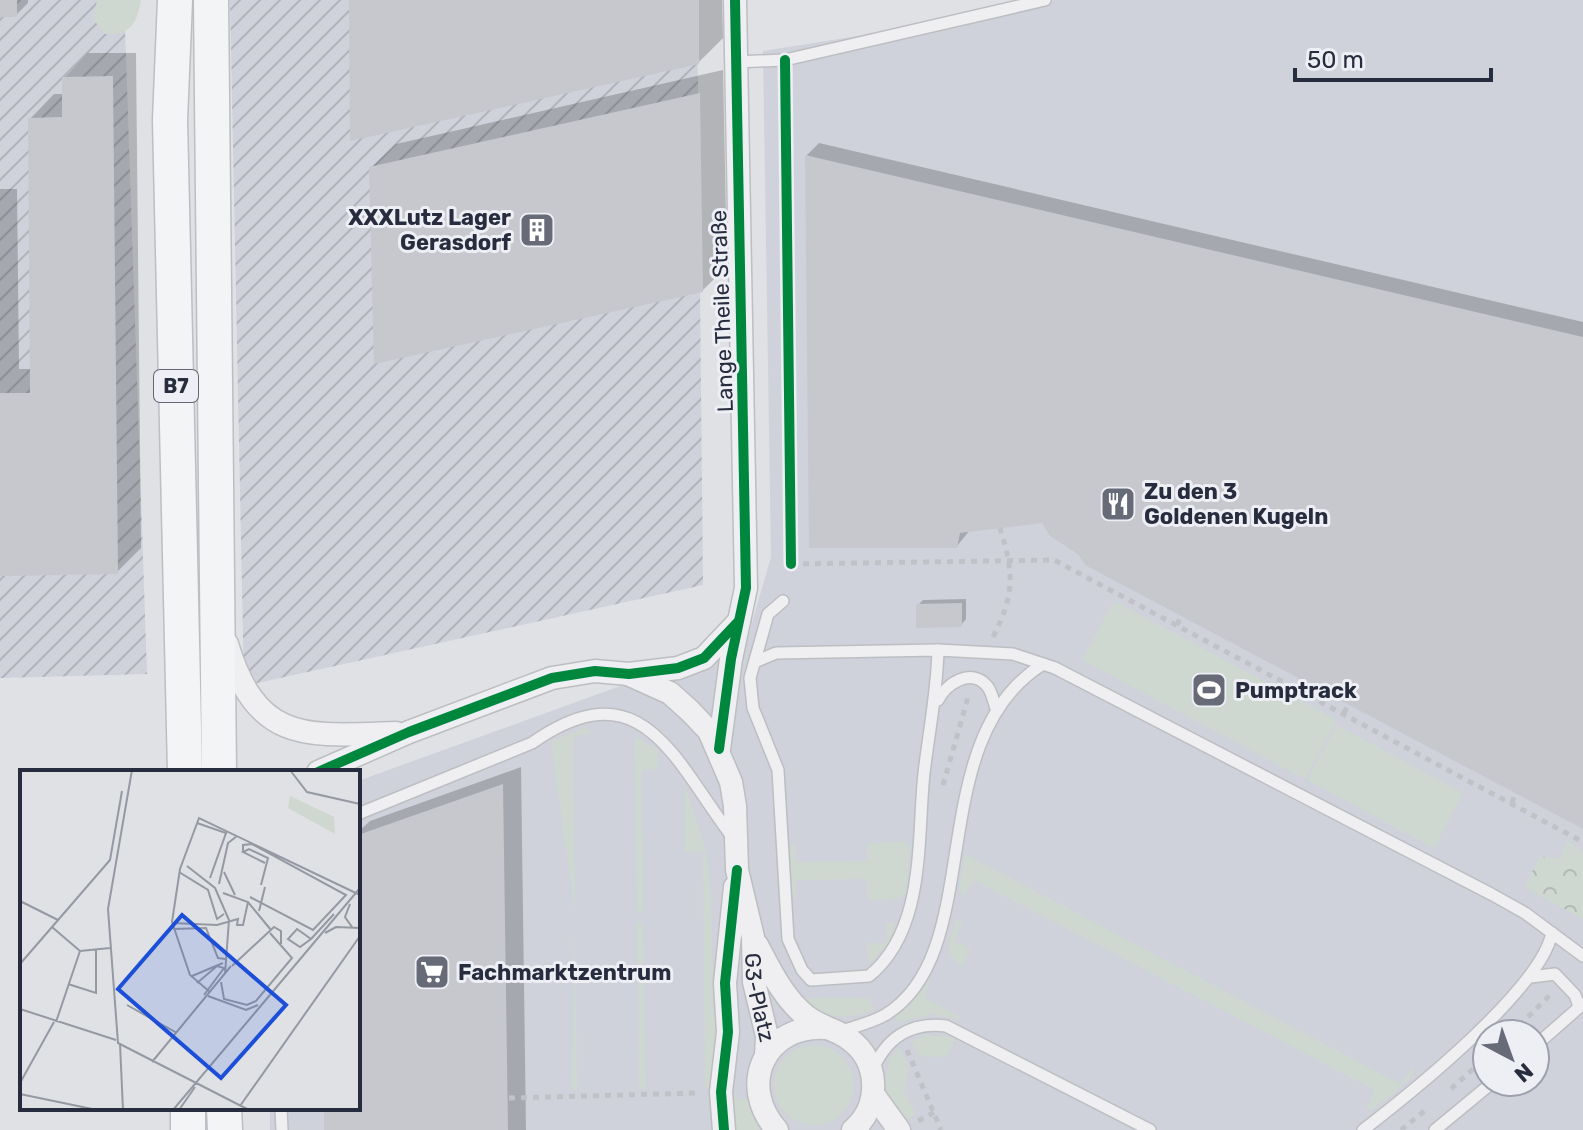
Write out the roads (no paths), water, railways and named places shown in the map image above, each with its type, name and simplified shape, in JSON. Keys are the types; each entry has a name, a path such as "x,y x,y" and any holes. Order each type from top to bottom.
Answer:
{"main road":[{"name":"B7","path":"175,0 170,120 185,770"},
{"name":"B7","path":"211,0 219,770"}],"street":[{"name":"Lange Theile Straße","path":"735,0 746,447 746,588 740,620"},
{"path":"215,573 227,643 237,677 262,711 300,732 322,736 409,732"},
{"path":"323,770 409,732 552,678 595,671 629,674 678,668 704,658 740,620"},
{"name":"G3-Platz","path":"719,749 731,659 740,620"},
{"name":"G3-Platz","path":"629,674 670,693 709,731 731,782 737,870 753,937 754,982 767,1036 766,1055 757,1087 770,1126"},
{"path":"724,1130 721,1092 728,1032 725,983 737,870"},
{"name":"G3-Platz","path":"753,937 790,1000 806,1017 861,1050 872,1083 899,1130"},
{"name":"G3-Platz","path":"766,1055 786,1036 803,1029 832,1030"},
{"path":"853,1130 868,1112 872,1083"}],"lane":[{"path":"735,62 785,60 1045,0"},
{"path":"783,601 768,614 750,678 753,708 778,770 784,913 794,954 811,980 857,979 876,971 896,947 915,885 925,768 936,704 938,650"},
{"path":"757,661 776,653 938,650 1013,654 1043,664 1088,682 1514,906 1583,956"},
{"path":"832,1030 885,1015 919,981 929,964 941,933 959,817 978,753 997,711 1013,686 1043,664"},
{"path":"936,704 944,688 960,679 974,678 987,686 997,711"},
{"path":"360,813 532,743 556,726 581,716 605,714 647,729 671,748 688,769 703,800 737,842"},
{"path":"1363,1130 1483,1026 1531,977 1548,951 1552,933"},
{"path":"1531,977 1555,974 1564,980 1581,1005 1551,1032"},
{"path":"872,1083 878,1058 898,1035 929,1024 946,1026 1150,1130"},
{"path":"1435,1130 1474,1098"},
{"path":"281,1110 282,1130"}],"place":[{"name":"XXXLutz Lager Gerasdorf","path":"537,230"},
{"name":"Zu den 3 Goldenen Kugeln","path":"1118,504"},
{"name":"Pumptrack","path":"1209,690"},
{"name":"Fachmarktzentrum","path":"432,972"}]}
